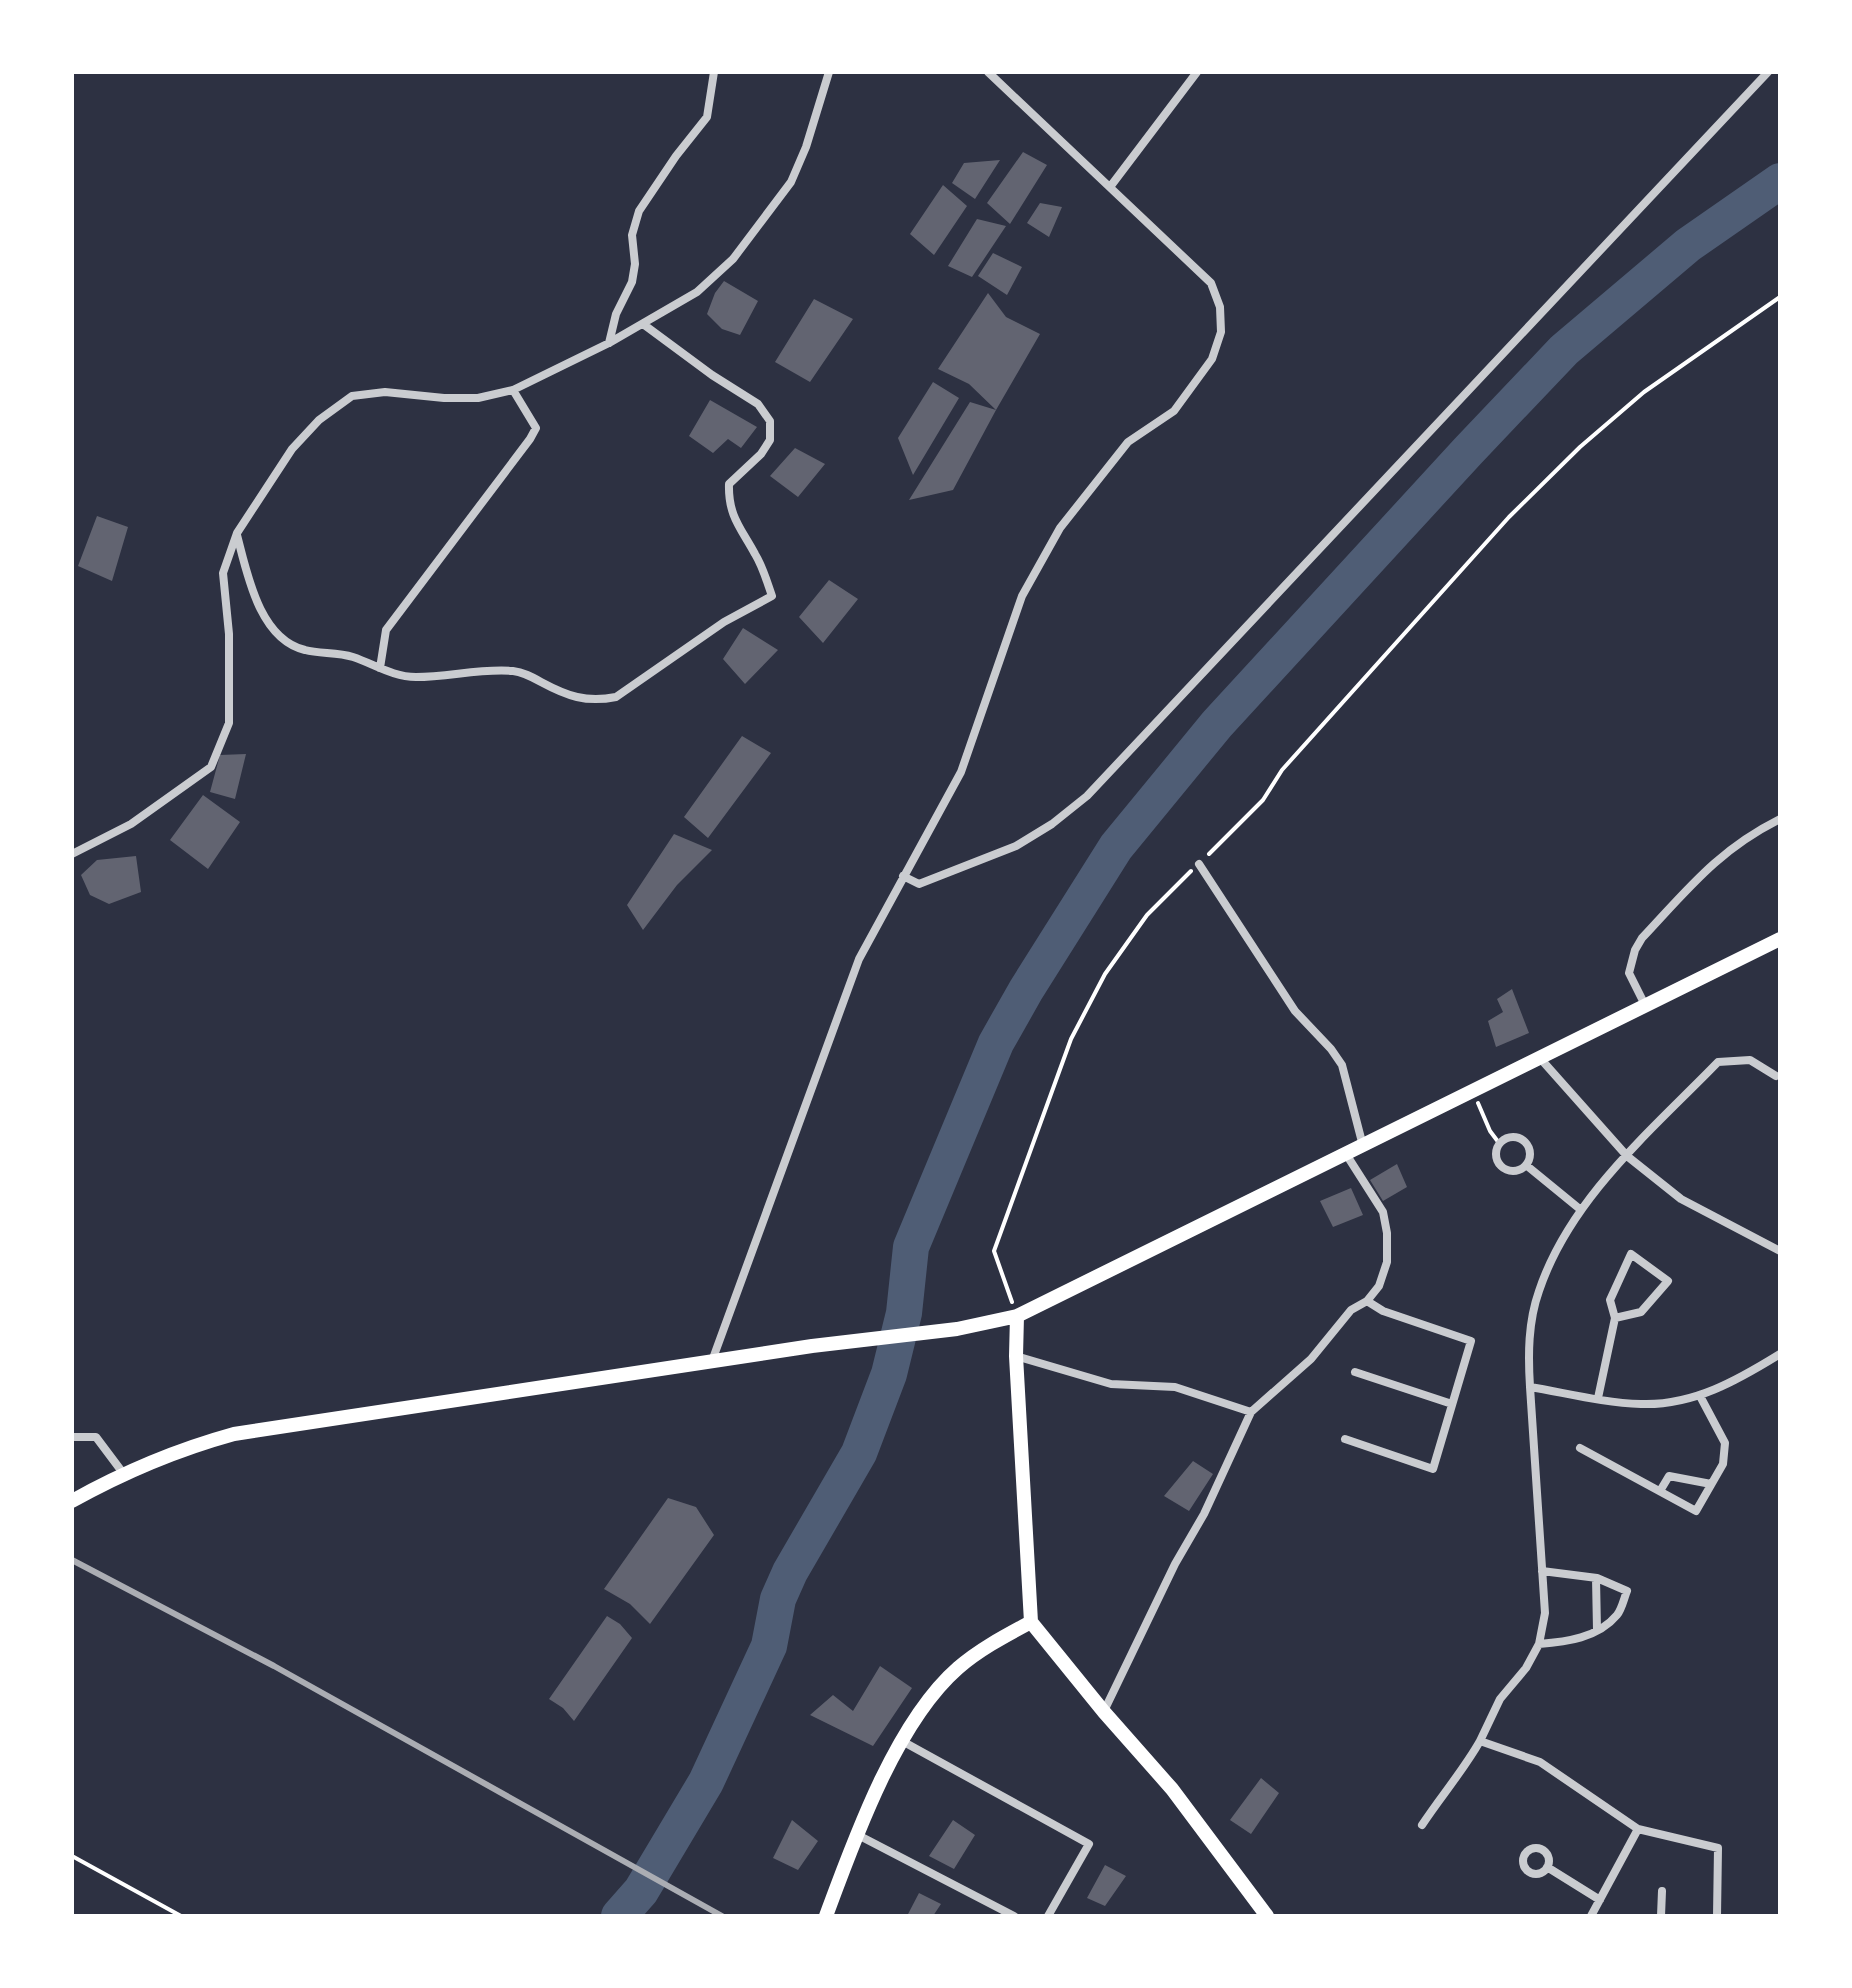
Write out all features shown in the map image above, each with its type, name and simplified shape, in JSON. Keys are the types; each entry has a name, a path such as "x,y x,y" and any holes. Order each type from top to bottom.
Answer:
{"main road":[{"path":"72,1501 123,1473 188,1447 234,1434 812,1346 957,1329 1017,1316 1780,939"},
{"path":"1017,1316 1016,1356 1031,1622 1172,1789 1267,1916"},
{"path":"826,1916 856,1834 902,1741 927,1702 957,1669 988,1645 1031,1622"}],"street":[{"path":"609,343 616,314 632,282 635,264 632,235 639,211 707,117 714,72"},
{"path":"72,854 131,824 211,767 229,723 229,634 223,573 237,533 292,449 319,420 352,396 385,392 478,398 513,390 609,343 697,292 733,259 791,182 806,147 829,72"},
{"path":"712,1361 859,959 961,772 1022,596 1060,528 1128,442 1174,411 1212,359 1221,332 1220,307 1211,283 988,72"},
{"path":"1110,187 1197,72"},
{"path":"903,876 919,884 1016,846 1052,824 1087,796 1768,72"},
{"path":"237,533 253,597 285,640 302,650 350,656 399,676 518,671 569,697 598,701 616,697 724,622 772,596 757,557 733,519 729,495 729,484 761,454 770,440 770,421 758,404 712,375 643,324"},
{"path":"380,668 386,630 536,428 513,390"},
{"path":"1645,1005 1629,973 1642,938 1717,859 1748,835 1780,819"},
{"path":"1199,864 1295,1011 1342,1065 1363,1146"},
{"path":"1539,1057 1627,1156 1681,1199 1780,1251"},
{"path":"1422,1825 1463,1770 1500,1699 1526,1668 1539,1644 1545,1613 1528,1354 1538,1292 1564,1235 1627,1156 1718,1062 1750,1060 1776,1076"},
{"path":"1509,1137 1526,1143 1530,1153 1526,1165 1510,1171 1500,1165 1495,1155 1499,1143 1509,1137"},
{"path":"1104,1712 1175,1564 1204,1514 1251,1412 1311,1359 1351,1310 1367,1301 1379,1286 1387,1262 1383,1212 1346,1154"},
{"path":"1526,1165 1581,1210"},
{"path":"1598,1398 1615,1318 1610,1300 1631,1254 1668,1281 1641,1312 1615,1318"},
{"path":"1345,1439 1433,1469 1471,1341 1383,1311 1367,1301"},
{"path":"1530,1387 1641,1404 1675,1401 1700,1396 1745,1376 1780,1354"},
{"path":"1016,1356 1111,1384 1175,1387 1251,1412"},
{"path":"1355,1372 1452,1404"},
{"path":"1580,1448 1696,1511 1723,1464 1725,1443 1700,1396"},
{"path":"72,1437 96,1437 123,1473"},
{"path":"1660,1491 1669,1476 1711,1484"},
{"path":"1539,1644 1572,1641 1597,1630 1617,1615 1627,1591 1596,1578 1542,1571"},
{"path":"1596,1578 1597,1630"},
{"path":"902,1741 1089,1844 1048,1916"},
{"path":"1480,1741 1540,1762 1638,1829 1718,1848 1717,1916"},
{"path":"1591,1916 1638,1829"},
{"path":"856,1834 1014,1916"},
{"path":"1547,1867 1600,1900"},
{"path":"1661,1916 1662,1891"}],"path":[{"path":"1017,1316 994,1251 1071,1039 1105,974 1147,915 1263,800 1282,770 1509,517 1580,447 1644,392 1780,297"},
{"path":"1473,1092 1490,1131 1499,1143"},
{"path":"72,1856 181,1916"}],"building":[{"path":"1023,152 1047,165 1010,224 987,203"},
{"path":"1000,160 975,199 952,183 964,163"},
{"path":"943,185 967,206 934,255 910,234"},
{"path":"1040,203 1062,207 1049,237 1027,223"},
{"path":"977,219 1006,226 972,277 948,266"},
{"path":"993,253 1022,267 1007,295 978,276"},
{"path":"724,281 758,301 740,335 722,329 707,314 715,293"},
{"path":"988,293 1006,317 1040,334 996,410 969,384 938,369"},
{"path":"814,299 853,319 810,382 775,362"},
{"path":"933,382 959,398 913,475 898,438"},
{"path":"710,400 757,427 741,448 728,439 713,453 689,436"},
{"path":"970,402 996,410 953,490 909,500"},
{"path":"795,448 825,464 798,497 770,476"},
{"path":"97,516 128,527 112,581 78,566"},
{"path":"829,580 858,599 823,643 799,617"},
{"path":"743,628 778,650 745,684 723,659"},
{"path":"742,736 771,753 708,838 684,817"},
{"path":"246,754 235,799 210,792 220,755"},
{"path":"203,795 240,822 208,869 170,840"},
{"path":"674,834 712,850 677,885 643,930 627,905"},
{"path":"136,856 141,892 109,904 90,895 81,875 97,860"},
{"path":"1512,989 1529,1033 1496,1047 1488,1021 1503,1012 1497,999"},
{"path":"1397,1164 1407,1187 1383,1201 1370,1180"},
{"path":"1351,1188 1363,1215 1333,1227 1320,1201"},
{"path":"1193,1461 1213,1474 1189,1511 1164,1496"},
{"path":"668,1498 696,1507 714,1535 650,1624 630,1604 604,1589"},
{"path":"607,1616 620,1624 632,1638 574,1721 563,1708 549,1699"},
{"path":"880,1666 912,1688 873,1746 810,1715 833,1695 853,1711"},
{"path":"1261,1778 1279,1793 1251,1834 1230,1820"},
{"path":"792,1820 818,1841 798,1870 773,1858"},
{"path":"953,1820 975,1835 954,1869 929,1856"},
{"path":"1105,1865 1126,1876 1105,1906 1087,1898"},
{"path":"919,1893 941,1904 933,1916 907,1916"}],"waterway":[{"path":"619,1916 641,1891 706,1782 769,1646 778,1599 790,1572 859,1453 889,1374 904,1313 911,1247 996,1043 1116,847 1217,724 1564,350 1688,245 1780,181"}],"railway":[{"path":"72,1560 274,1666 722,1916"}]}
